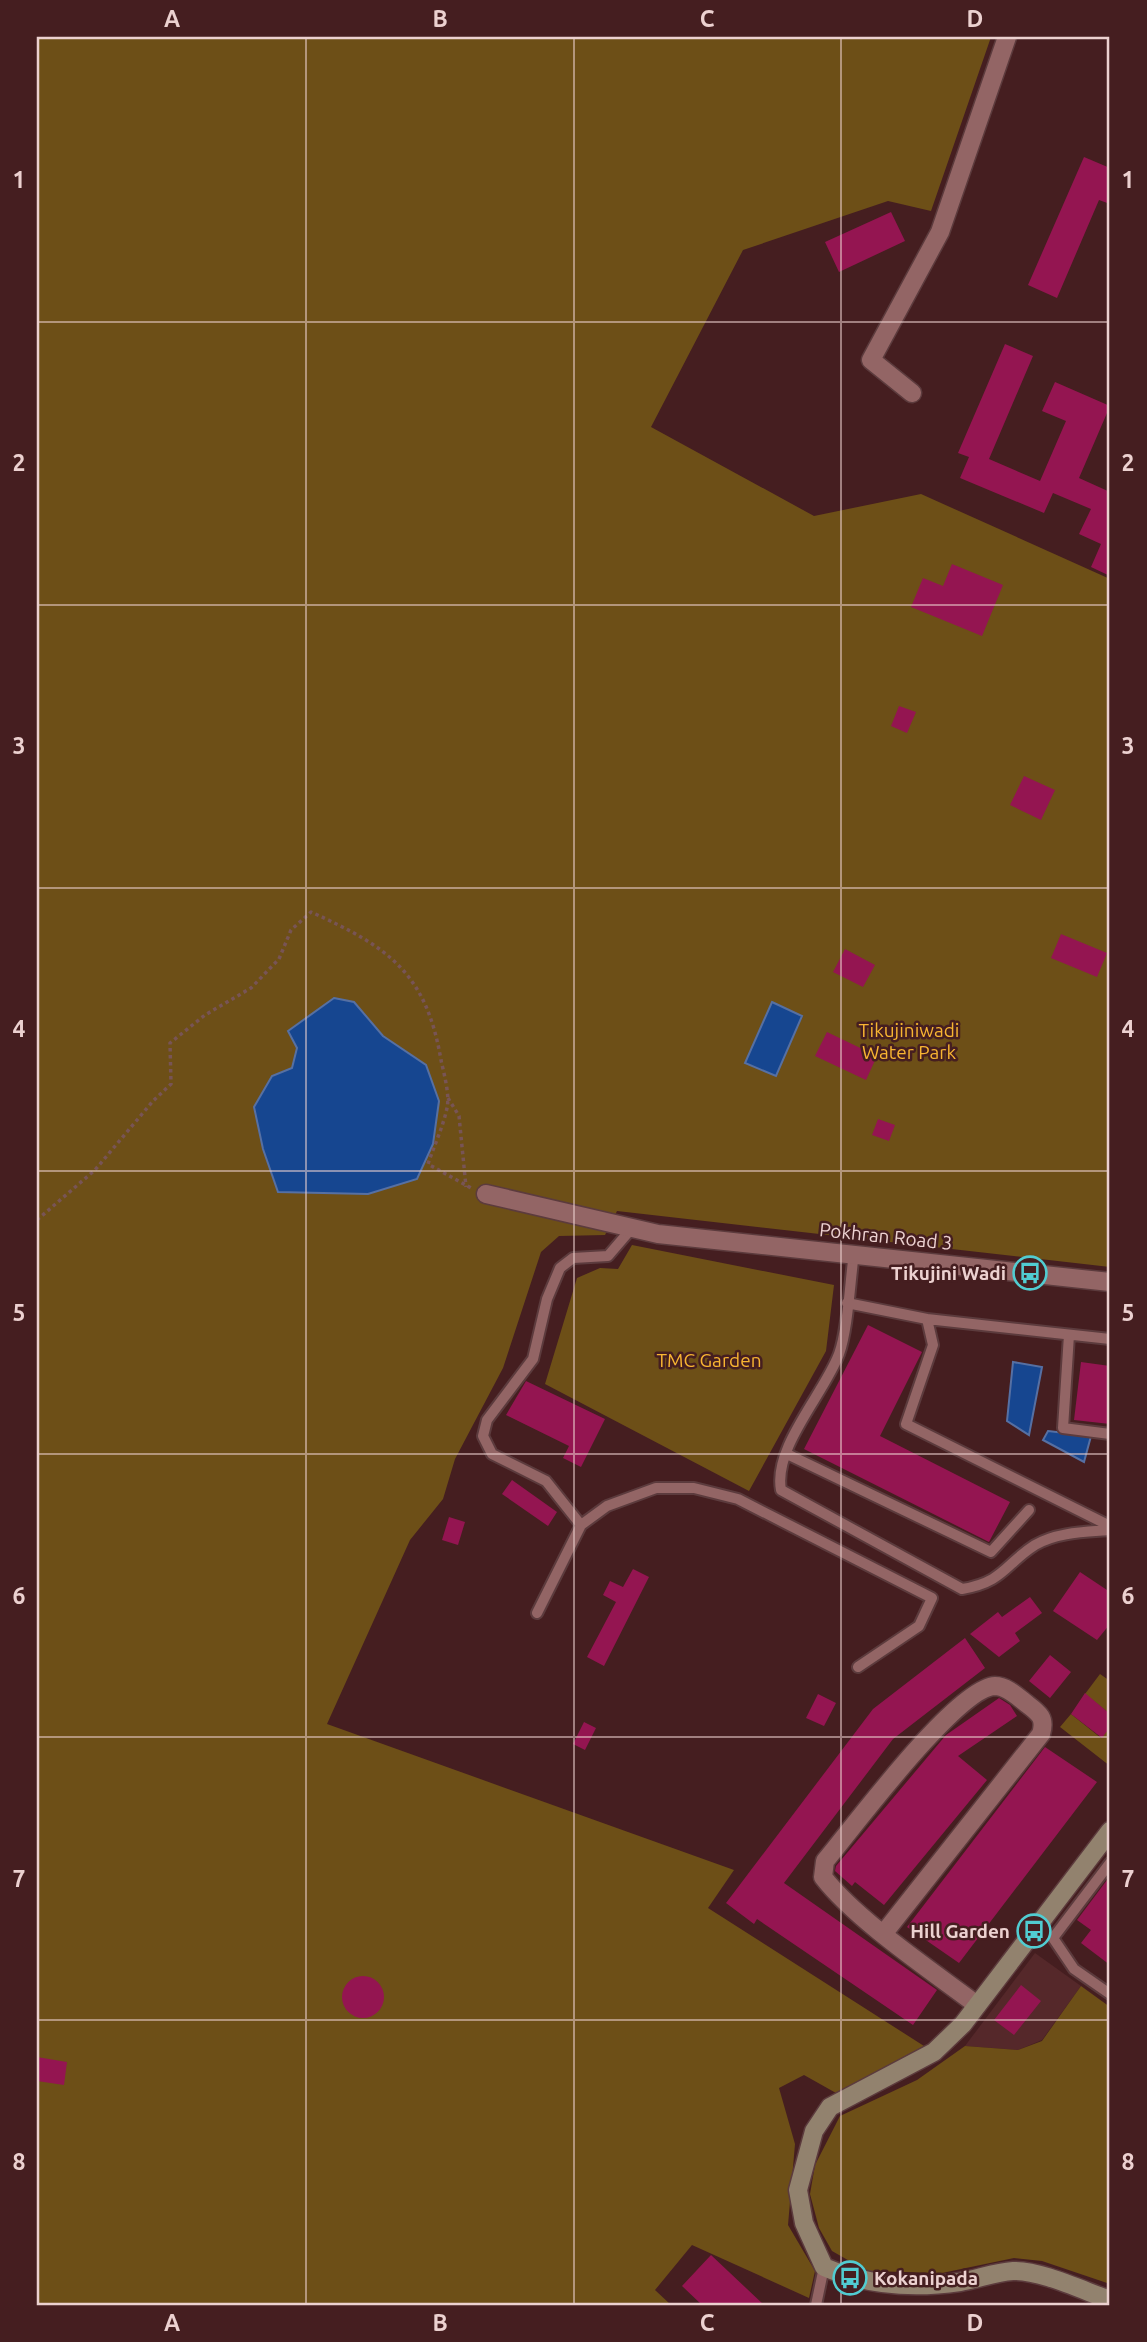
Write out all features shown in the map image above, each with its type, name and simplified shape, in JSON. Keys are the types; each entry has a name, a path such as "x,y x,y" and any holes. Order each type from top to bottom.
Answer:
{"street":[{"path":"912,393 871,360 940,232 1007,37"},
{"name":"Pokhran Road 3","path":"486,1194 658,1234 1110,1282"},
{"path":"884,1933 1041,1734 1044,1724 1040,1714 1006,1689 994,1686 982,1690 934,1729 825,1861 823,1877 835,1892 884,1933 977,2006"},
{"path":"1110,1831 977,2006 934,2052 830,2107 814,2131 798,2190 808,2234 824,2267 850,2278 895,2286 962,2281 1014,2271 1031,2273 1110,2300"}],"lane":[{"path":"581,1525 546,1481 492,1454 483,1436 487,1420 533,1359 547,1299 561,1268 572,1258 608,1256 632,1228"},
{"path":"854,1253 839,1354 778,1475 781,1490 962,1589 983,1586 1010,1568 1034,1545 1055,1536 1110,1529"},
{"path":"847,1303 927,1318 1110,1339"},
{"path":"927,1318 933,1345 906,1424 1110,1529"},
{"path":"1069,1335 1063,1428 1110,1434"},
{"path":"787,1454 991,1552 1028,1510"},
{"path":"537,1613 581,1525 607,1506 656,1488 695,1489 738,1499 932,1598 919,1626 858,1667"},
{"path":"1110,1863 1053,1938 1074,1969 1110,1994"},
{"path":"816,2305 824,2267"}],"path":[{"path":"37,1220 95,1170 153,1101 171,1084 170,1043 205,1015 251,988 279,960 291,930 312,912 367,938 401,966 435,1023 448,1105 428,1164 466,1187 486,1194"},
{"path":"446,1094 459,1116 466,1187"}],"shaded area":[{"path":"1035,1953 1081,1986 1042,2040 1018,2050 965,2046"}],"green space":[{"name":"Tikujiniwadi Water Park","path":"37,37 991,37 931,211 888,201 743,250 651,427 814,516 921,494 1110,579 1110,1267 617,1211 605,1235 559,1236 541,1252 503,1368 455,1459 443,1499 410,1540 327,1724 734,1870 708,1908 924,2046 836,2093 804,2075 779,2088 795,2144 788,2225 815,2271 809,2298 692,2245 655,2290 671,2305 37,2305"},
{"name":"TMC Garden","path":"632,1245 834,1285 826,1351 749,1491 545,1384 577,1278 600,1268 618,1269"},
{"path":"1100,1674 1110,1681 1110,1714 1085,1694"},
{"path":"1071,1714 1101,1738 1110,1727 1110,1766 1060,1727"},
{"path":"1081,1986 1110,2007 1110,2284 1042,2261 1014,2258 942,2273 867,2271 832,2251 819,2228 810,2194 815,2165 840,2116 917,2080 965,2046 1018,2050 1042,2041"}],"water":[{"path":"334,998 354,1002 383,1036 426,1065 439,1101 433,1144 417,1179 368,1194 278,1192 263,1149 254,1107 272,1076 292,1068 297,1048 288,1031"},
{"path":"772,1002 802,1016 776,1076 745,1063"},
{"path":"1013,1362 1042,1367 1029,1435 1007,1421"},
{"path":"1048,1431 1091,1436 1084,1462 1043,1440"}],"building":[{"path":"1084,157 1110,168 1110,204 1099,200 1057,298 1028,285"},
{"path":"891,212 905,241 839,272 825,242"},
{"path":"1005,344 1033,356 989,459 1040,481 1066,421 1042,411 1055,382 1110,406 1079,478 1110,492 1110,576 1091,567 1101,544 1079,534 1091,509 1053,493 1044,513 960,478 969,457 958,453"},
{"path":"952,564 1003,585 982,636 911,607 923,578 943,586"},
{"path":"899,706 916,712 907,733 891,726"},
{"path":"1024,776 1055,790 1041,820 1010,805"},
{"path":"1061,934 1107,953 1097,977 1051,958"},
{"path":"845,949 875,965 863,987 833,972"},
{"path":"827,1032 877,1056 866,1080 815,1056"},
{"path":"878,1119 895,1125 889,1141 872,1135"},
{"path":"868,1325 922,1352 880,1436 1010,1502 989,1542 804,1449"},
{"path":"1081,1362 1110,1366 1110,1424 1074,1420"},
{"path":"526,1381 605,1419 581,1467 563,1458 569,1446 506,1415"},
{"path":"512,1480 557,1512 548,1526 502,1494"},
{"path":"449,1517 465,1522 458,1545 442,1540"},
{"path":"633,1569 649,1577 604,1666 587,1657 616,1602 603,1595 610,1581 623,1587"},
{"path":"1080,1572 1110,1592 1110,1624 1097,1640 1053,1611"},
{"path":"1030,1597 1042,1613 1015,1633 1020,1641 999,1657 970,1634 998,1612 1002,1617"},
{"path":"965,1638 985,1668 893,1739 784,1883 937,1990 913,2025 757,1919 754,1924 726,1903 873,1709"},
{"path":"1050,1655 1071,1672 1050,1698 1029,1681"},
{"path":"1085,1693 1110,1714 1110,1727 1102,1738 1071,1714"},
{"path":"818,1694 836,1703 824,1726 806,1718"},
{"path":"999,1698 1010,1705 1017,1716 958,1756 987,1780 884,1905 855,1882 852,1886 835,1871 836,1866 946,1735"},
{"path":"584,1722 596,1728 585,1750 573,1744"},
{"path":"1045,1747 1097,1782 959,1963 907,1927"},
{"path":"1110,1876 1110,1965 1081,1943 1091,1930 1077,1920"},
{"path":"363,1976 378,1982 384,1997 378,2012 363,2018 348,2012 342,1997 348,1982"},
{"path":"1021,1985 1041,2001 1014,2035 994,2020"},
{"path":"37,2057 67,2062 64,2085 37,2081"},
{"path":"711,2255 764,2305 702,2305 682,2286"}],"place":[{"name":"Tikujini Wadi","path":"1030,1273"},
{"name":"Hill Garden","path":"1034,1931"},
{"name":"Kokanipada","path":"850,2278"}]}
